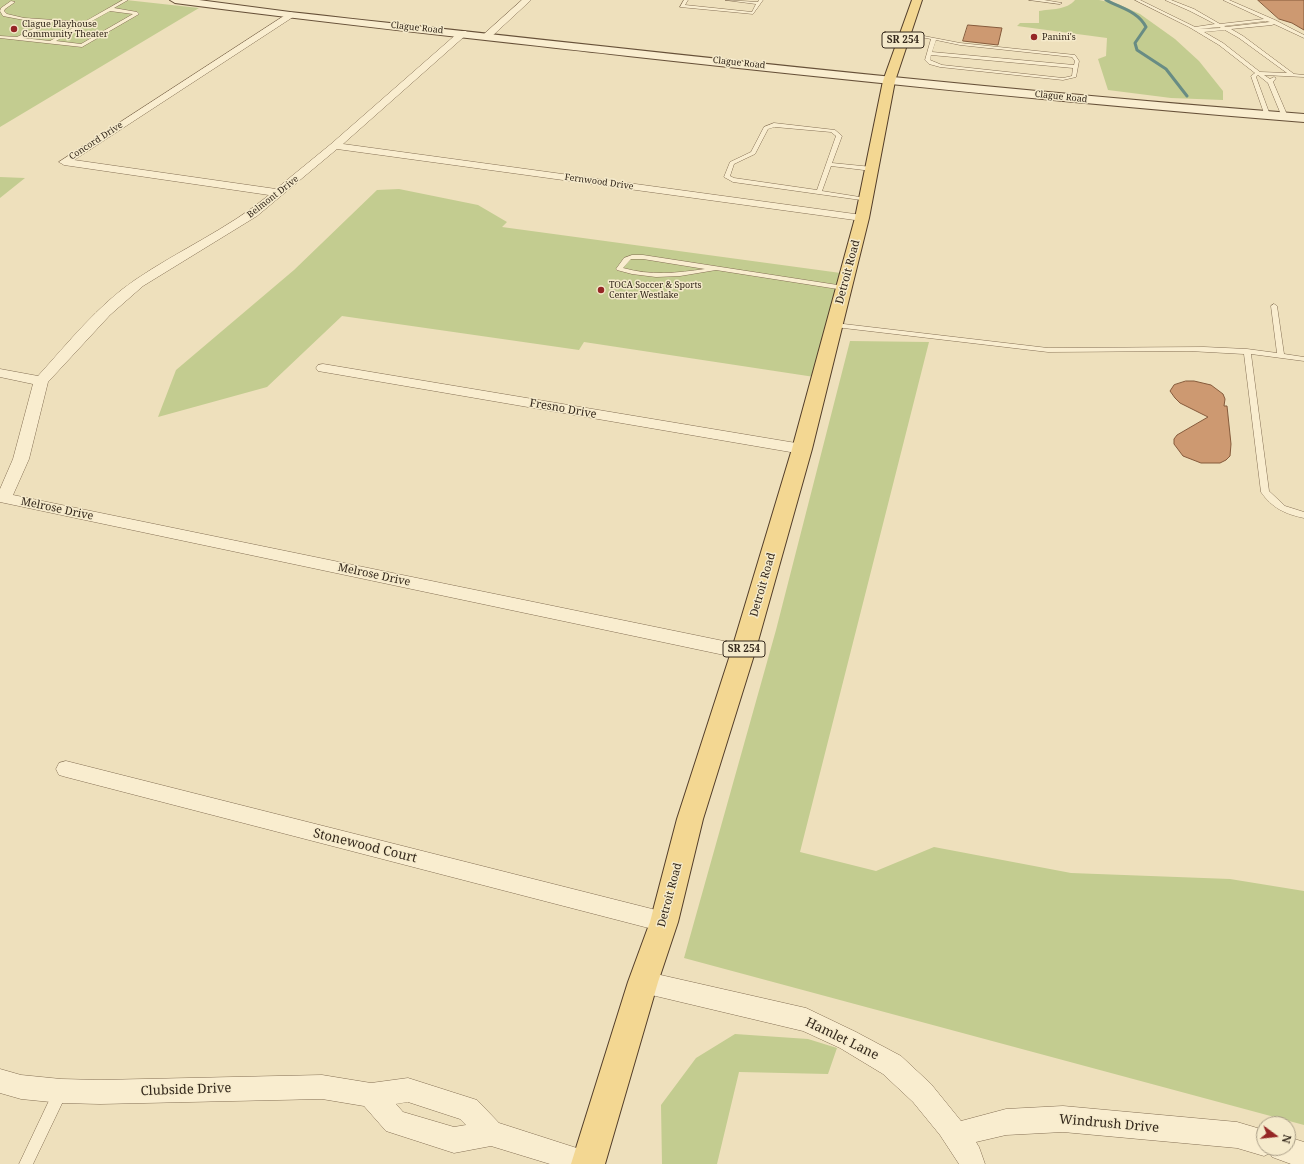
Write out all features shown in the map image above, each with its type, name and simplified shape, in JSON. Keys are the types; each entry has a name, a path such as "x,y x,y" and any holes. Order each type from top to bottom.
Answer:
{"main road":[{"name":"Clague Road","path":"175,0 889,81 1134,105 1304,118"},
{"name":"Detroit Road","path":"587,1164 643,982 664,922 690,819 743,652 802,449 864,209 889,81 917,0"}],"street":[{"path":"487,36 527,0"},
{"name":"Concord Drive","path":"278,193 64,162 290,14"},
{"name":"Belmont Drive","path":"41,381 105,312 139,283 253,214 335,146 463,33"},
{"name":"Fernwood Drive","path":"335,146 864,209"},
{"name":"Fresno Drive","path":"323,368 802,449"},
{"path":"0,373 41,381 21,459 2,499"},
{"name":"Melrose Drive","path":"2,499 743,652"},
{"name":"Stonewood Court","path":"66,769 664,922"},
{"name":"Hamlet Lane","path":"643,982 806,1020 848,1040 892,1065 922,1094 955,1135 970,1156 972,1164"},
{"name":"Clubside Drive","path":"0,1081 21,1087 61,1091 100,1092 322,1087 371,1095 408,1090 468,1108 491,1133"},
{"path":"371,1095 395,1122 454,1140 491,1133 587,1164"},
{"name":"Windrush Drive","path":"955,1135 1006,1122 1062,1119 1237,1135 1256,1141"}],"lane":[{"path":"51,42 126,0"},
{"path":"686,0 682,6 753,13 760,2 727,0"},
{"path":"912,0 917,0"},
{"path":"1031,0 1060,3"},
{"path":"1137,0 1194,28 1221,44 1270,82 1286,117"},
{"path":"1158,1 1166,0 1192,10 1242,37 1294,76"},
{"path":"1225,0 1273,21 1304,38"},
{"path":"2,1 15,1"},
{"path":"15,1 3,8 2,11 5,15 52,21 85,23"},
{"path":"1145,3 1152,2"},
{"path":"0,37 82,46 137,12 109,9"},
{"path":"0,18 5,15"},
{"path":"1194,28 1266,20 1273,21"},
{"path":"19,39 52,21"},
{"path":"1200,32 1272,24 1273,21"},
{"path":"905,33 934,38 960,44 1068,55 1075,57 1077,61 1074,77 1064,79 942,66 931,63 927,60 934,38"},
{"path":"929,53 1076,67"},
{"path":"1267,115 1253,76 1258,73 1277,76 1304,76"},
{"path":"1270,82 1277,76"},
{"path":"819,192 839,136 832,132 774,124 766,128 753,153 732,163 727,177 733,180 819,192 864,209"},
{"path":"829,164 872,169"},
{"path":"718,268 674,276 635,274 619,269 624,260 632,257 644,257 718,268 844,288"},
{"path":"1274,306 1281,356"},
{"path":"835,325 1048,350 1080,351 1189,349 1247,351 1304,359"},
{"path":"1247,351 1265,492 1275,505 1287,512 1304,514"},
{"path":"26,1164 61,1091"}],"green space":[{"path":"0,0 126,0 199,8 0,127"},
{"path":"1075,0 1099,0 1118,4 1140,14 1175,39 1199,61 1223,91 1223,100 1171,98 1108,90 1098,59 1106,56 1107,38 1017,26 1020,23 1039,23 1039,11 1068,6"},
{"path":"0,177 25,178 0,198"},
{"name":"TOCA Soccer & Sports Center Westlake","path":"399,189 478,205 507,222 502,227 848,274 821,378 584,342 579,350 342,316 267,387 158,417 176,370 294,270 377,190"},
{"path":"850,341 929,342 800,852 876,871 934,847 1071,873 1230,879 1304,891 1304,1125 1296,1123 1296,1116 1271,1116 684,958 776,630"},
{"path":"735,1034 808,1039 837,1048 828,1074 739,1072 717,1164 662,1164 661,1105 696,1058"}],"building":[{"path":"1258,0 1304,0 1304,30 1292,23 1279,19"},
{"path":"968,25 1002,28 998,45 963,41"},
{"path":"1186,381 1194,381 1211,385 1223,394 1225,399 1224,406 1227,406 1231,444 1230,456 1220,463 1201,463 1183,456 1174,444 1174,439 1177,435 1208,417 1180,403 1170,391 1174,385"}],"waterway":[{"path":"1106,0 1128,10 1143,22 1146,27 1135,43 1137,50 1166,69 1187,96"}],"place":[{"name":"Clague Playhouse Community Theater","path":"14,29"},
{"name":"Panini's","path":"1034,37"},
{"name":"TOCA Soccer & Sports Center Westlake","path":"601,290"}]}
